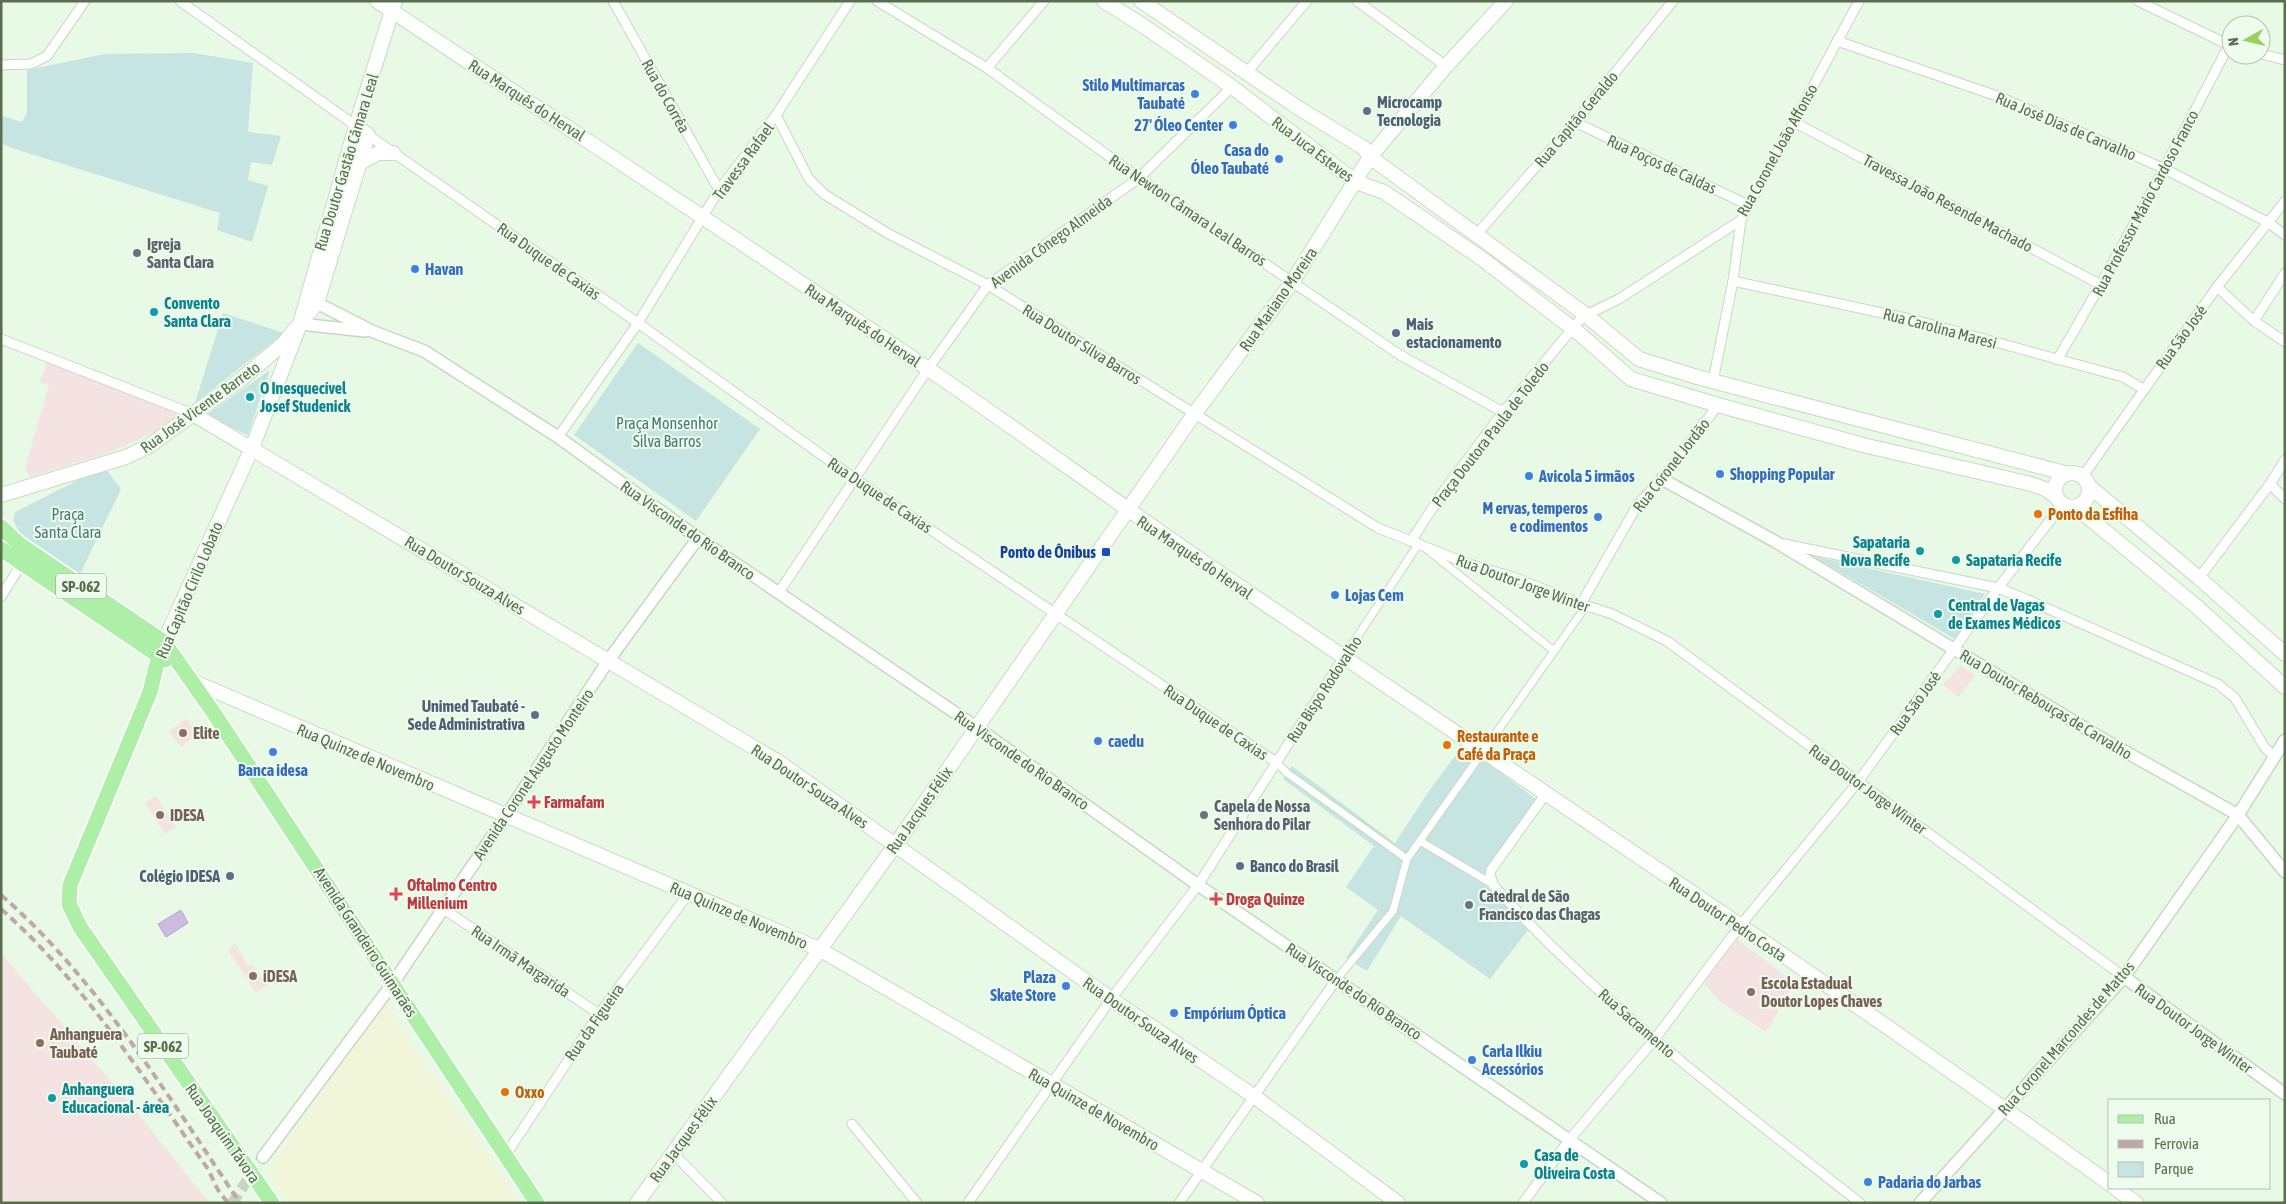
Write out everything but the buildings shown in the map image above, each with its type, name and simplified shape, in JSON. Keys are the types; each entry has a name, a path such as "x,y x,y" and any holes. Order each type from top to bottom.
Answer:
{"main road":[{"name":"Rua Marquês do Herval","path":"377,1 393,6 704,216 928,369 1128,511 1344,657"},
{"name":"Rua Juca Esteves","path":"1104,1 1232,87 1356,182 1384,192 1481,258 1573,329 1631,379 1799,428 2045,489 2063,502 2083,512 2196,606 2285,687"},
{"name":"Rua Juca Esteves","path":"1142,1 1300,109 1364,148 1370,157 1586,315 1639,359 1713,382 2065,473"},
{"path":"1370,157 1446,66 1506,1"},
{"name":"Rua Doutor Gastão Câmara Leal","path":"312,300 356,126 393,6"},
{"name":"Rua Duque de Caxias","path":"356,126 368,135"},
{"path":"300,324 312,300 362,162 368,135"},
{"path":"362,162 378,153 392,153"},
{"name":"Rua Mariano Moreira","path":"1195,413 1293,282 1370,157"},
{"name":"Rua José Vicente Barreto","path":"1,495 126,457 149,446 263,361 300,324"},
{"name":"Rua Capitão Cirilo Lobato","path":"70,885 150,692 162,649 252,448 300,324"},
{"path":"1799,428 1806,406"},
{"name":"Rua Jacques Félix","path":"638,1203 896,844 1195,413"},
{"name":"Rua Doutor Souza Alves","path":"193,414 780,763 896,844 1111,1000 1255,1097 1398,1203"},
{"path":"2086,482 2085,502 2063,502 2055,482 2065,473 2075,473 2086,482 2212,589 2285,654"},
{"name":"Rua Quinze de Novembro","path":"1,527 19,544 162,649 194,682 819,949 1257,1203"},
{"name":"Rua Quinze de Novembro","path":"1,549 22,564 162,649"},
{"path":"2196,606 2212,589"},
{"path":"2212,620 2228,604"},
{"name":"Rua Doutor Pedro Costa","path":"1344,657 2004,1108 2108,1183"},
{"name":"Avenida Grandeiro Guimarães","path":"194,682 536,1203"},
{"name":"Rua Joaquim Távora","path":"70,885 69,904 80,927 272,1203"},
{"path":"2116,1189 2136,1203"}],"street":[{"path":"1,65 31,64 47,56 86,1"},
{"path":"180,1 356,126"},
{"name":"Rua do Corrêa","path":"613,1 719,190"},
{"name":"Travessa Rafael","path":"638,323 719,190 776,115 850,1"},
{"name":"Rua Newton Câmara Leal Barros","path":"877,1 987,68 1139,178 1400,354 1503,412"},
{"path":"987,68 1044,1"},
{"path":"1246,72 1307,1"},
{"path":"1357,1 1446,66"},
{"name":"Rua Capitão Geraldo","path":"1477,234 1574,122 1673,1"},
{"name":"Rua Coronel João Affonso","path":"1586,315 1619,299 1741,220 1859,1"},
{"path":"2138,1 2221,41"},
{"name":"Rua José Dias de Carvalho","path":"1837,41 2000,97 2165,169 2269,223 2285,235"},
{"path":"2271,56 2285,60"},
{"name":"Rua Professor Mário Cardoso Franco","path":"2057,360 2165,169 2221,62"},
{"name":"Avenida Cônego Almeida","path":"779,592 928,369 988,285 1139,178 1232,87"},
{"name":"Rua Doutor Silva Barros","path":"776,115 809,179 824,194 887,233 988,285 1378,528 1415,542"},
{"name":"Rua Poços de Caldas","path":"1574,122 1748,205"},
{"name":"Travessa João Resende Machado","path":"1794,122 2101,285"},
{"name":"Rua Duque de Caxias","path":"368,135 638,323 855,479 1276,762 1287,773 1407,859"},
{"name":"Rua São José","path":"2086,482 2143,390 2217,287 2285,201"},
{"path":"1713,382 1733,281 1741,220"},
{"path":"2254,321 2285,273"},
{"name":"Rua Carolina Maresi","path":"1733,281 1915,320 2123,378 2143,390"},
{"path":"2217,287 2254,321 2285,342"},
{"name":"Rua Visconde do Rio Branco","path":"312,300 374,332 424,351 558,437 698,538 976,727 1198,885 1570,1138 1661,1203"},
{"name":"Praça Doutora Paula de Toledo","path":"1415,542 1443,492 1503,412 1586,315"},
{"path":"558,437 638,323"},
{"name":"Rua Visconde do Rio Branco","path":"300,324 374,332"},
{"path":"1,339 193,414"},
{"name":"Rua Coronel Jordão","path":"1407,859 1554,651 1584,605 1638,504 1662,479 1718,405"},
{"path":"2199,578 2270,484 2285,460"},
{"name":"Rua Doutor Rebouças de Carvalho","path":"1662,479 1776,542 2103,739 2238,815 2285,872"},
{"path":"2270,484 2285,499"},
{"name":"Rua São José","path":"1523,1203 1570,1138 1654,1040 1739,927 1858,782 1998,588 2063,502"},
{"name":"Avenida Coronel Augusto Monteiro","path":"263,1157 393,983 608,661 698,538"},
{"path":"1415,542 1554,651"},
{"name":"Rua Doutor Jorge Winter","path":"1415,542 1466,563 1513,577 1612,614 1667,641 2285,1094"},
{"name":"Rua Bispo Rodovalho","path":"968,1203 1050,1084 1198,885 1415,542"},
{"path":"1776,542 1998,588 2052,610 2218,684 2235,698 2265,748 2274,756"},
{"path":"1,597 22,564"},
{"name":"Rua Coronel Marcondes de Mattos","path":"1920,1203 2124,977 2238,815 2285,740"},
{"path":"1494,886 1490,875 1495,863 1545,795"},
{"name":"Rua Sacramento","path":"1420,841 1494,886 1555,950 1654,1040 1860,1203"},
{"path":"1179,1203 1336,980 1393,911 1407,859"},
{"name":"Rua da Figueira","path":"505,1156 599,1014 689,893"},
{"name":"Rua Irmã Margarida","path":"442,908 599,1014"},
{"path":"852,1124 918,1203"},
{"path":"673,1153 722,1203"}],"shaded area":[{"path":"48,359 181,412 157,431 111,452 30,477 25,468 49,385 40,382"},
{"path":"1961,665 1975,675 1959,697 1943,685"},
{"name":"Elite","path":"187,718 197,735 181,747 169,732"},
{"name":"IDESA","path":"156,796 176,827 165,834 145,803"},
{"path":"181,910 188,923 166,937 158,924"},
{"name":"Escola Estadual Doutor Lopes Chaves","path":"1737,939 1795,983 1766,1032 1719,1001 1703,981"},
{"name":"iDESA","path":"235,943 248,966 252,964 267,985 256,993 228,950"},
{"name":"Anhanguera Taubaté","path":"1,953 135,1110 209,1203 1,1203"},
{"path":"384,1002 520,1203 289,1203 268,1171"}],"green space":[{"path":"194,53 253,63 248,132 281,136 272,165 251,162 248,180 268,186 252,242 217,230 220,213 1,143 1,116 22,122 27,113 27,70 105,54"},
{"path":"223,313 284,333 195,403"},
{"name":"Praça Monsenhor Silva Barros","path":"638,343 760,429 696,521 574,435"},
{"path":"270,370 248,435 205,416"},
{"name":"Praça Santa Clara","path":"104,467 121,489 80,574 20,533 13,520 15,512"},
{"path":"1813,556 1985,594 1955,639"},
{"path":"1461,748 1492,766 1537,800 1512,835 1486,885 1528,930 1490,979 1401,916 1367,971 1346,958 1378,910 1346,887 1374,846 1283,779 1292,766 1395,843 1429,791"}],"tunnel":[{"path":"232,1203 263,1157"}],"railway":[{"path":"1,895 69,963 100,1001 159,1081 240,1203"},
{"path":"1,909 31,937 59,968 112,1033 208,1169 218,1190 228,1203"}],"place":[{"name":"Stilo Multimarcas Taubaté","path":"1195,94"},
{"name":"Microcamp Tecnologia","path":"1367,111"},
{"name":"27' Óleo Center","path":"1233,125"},
{"name":"Casa do Óleo Taubaté","path":"1279,159"},
{"name":"Igreja Santa Clara","path":"137,253"},
{"name":"Havan","path":"415,269"},
{"name":"Convento Santa Clara","path":"154,312"},
{"name":"Mais estacionamento","path":"1396,333"},
{"name":"O Inesquecível Josef Studenick","path":"250,397"},
{"name":"Shopping Popular","path":"1720,474"},
{"name":"Avicola 5 irmãos","path":"1529,476"},
{"name":"Ponto da Esfiha","path":"2038,514"},
{"name":"M ervas, temperos e codimentos","path":"1598,517"},
{"name":"Sapataria Nova Recife","path":"1920,551"},
{"name":"Ponto de Ônibus","path":"1106,552"},
{"name":"Sapataria Recife","path":"1956,560"},
{"name":"Lojas Cem","path":"1335,595"},
{"name":"Central de Vagas de Exames Médicos","path":"1938,614"},
{"name":"Unimed Taubaté - Sede Administrativa","path":"535,715"},
{"name":"Elite","path":"183,733"},
{"name":"caedu","path":"1098,741"},
{"name":"Restaurante e Café da Praça","path":"1447,745"},
{"name":"Banca idesa","path":"273,752"},
{"name":"Farmafam","path":"534,802"},
{"name":"IDESA","path":"160,815"},
{"name":"Capela de Nossa Senhora do Pilar","path":"1204,815"},
{"name":"Banco do Brasil","path":"1240,866"},
{"name":"Colégio IDESA","path":"230,876"},
{"name":"Oftalmo Centro Millenium","path":"396,894"},
{"name":"Droga Quinze","path":"1216,899"},
{"name":"Catedral de São Francisco das Chagas","path":"1469,905"},
{"name":"iDESA","path":"253,976"},
{"name":"Plaza Skate Store","path":"1066,986"},
{"name":"Escola Estadual Doutor Lopes Chaves","path":"1751,992"},
{"name":"Empórium Óptica","path":"1174,1013"},
{"name":"Anhanguera Taubaté","path":"40,1043"},
{"name":"Carla Ilkiu Acessórios","path":"1472,1060"},
{"name":"Oxxo","path":"505,1092"},
{"name":"Anhanguera Educacional - área","path":"52,1098"},
{"name":"Casa de Oliveira Costa","path":"1524,1164"},
{"name":"Padaria do Jarbas","path":"1868,1182"}]}
